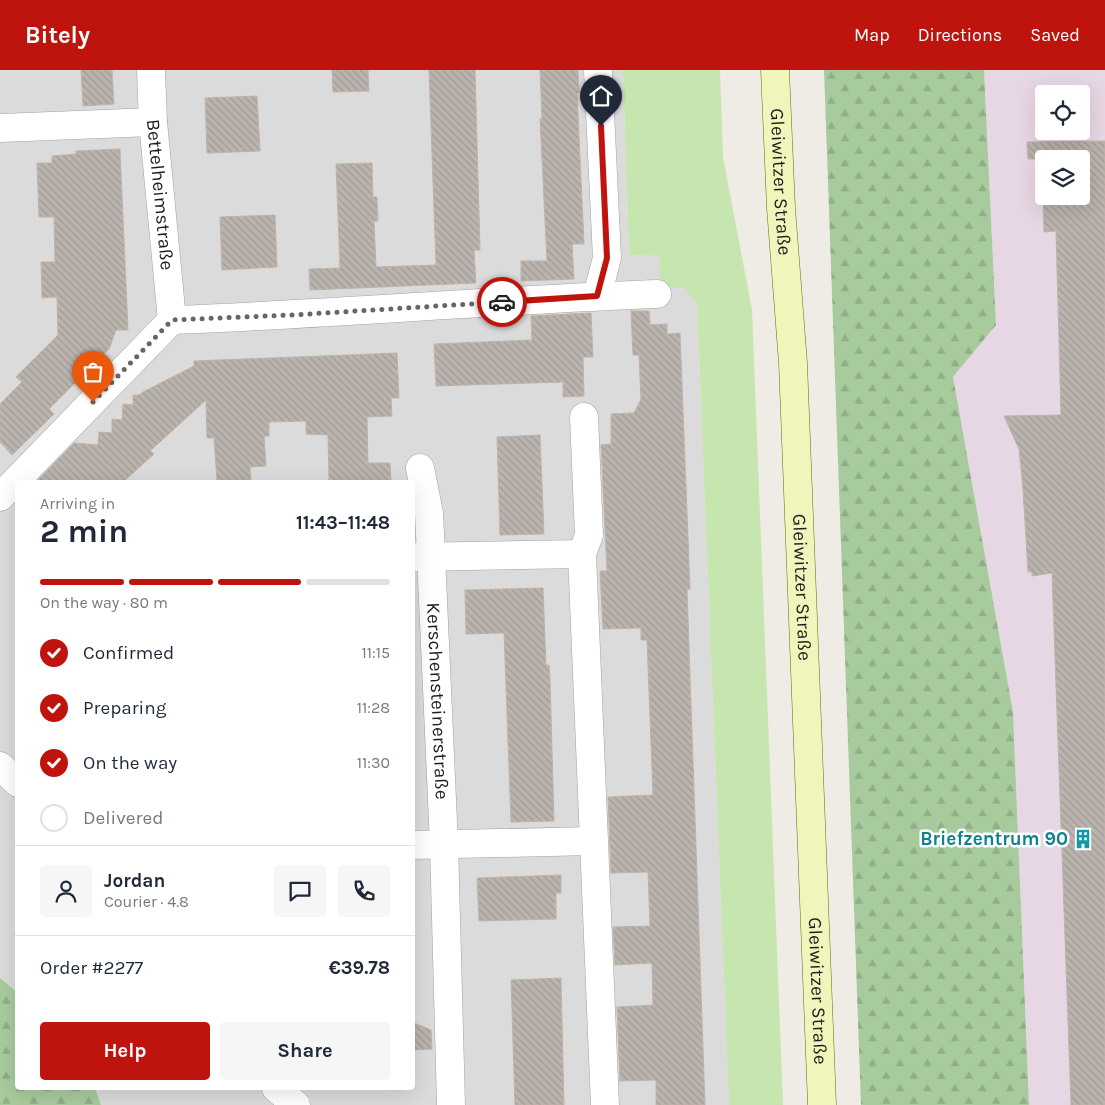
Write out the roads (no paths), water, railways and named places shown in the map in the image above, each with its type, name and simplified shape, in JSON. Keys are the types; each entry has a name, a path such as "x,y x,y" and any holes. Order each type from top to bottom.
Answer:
{"main road":[{"name":"Gleiwitzer Straße","path":"775,70 781,208 793,363 822,1105"}],"street":[{"name":"Bettelheimstraße","path":"151,70 152,122 172,320"},
{"path":"597,296 607,258 598,70"},
{"path":"0,128 152,122"},
{"path":"16,480 172,320 303,315 597,296 657,294"},
{"path":"584,417 589,535 582,554 605,1105"},
{"name":"Kerschensteinerstraße","path":"420,468 429,513 422,557 444,844 451,1105"},
{"path":"0,496 15,481"},
{"path":"422,557 582,554"},
{"path":"0,766 15,780"},
{"path":"415,845 593,841"},
{"path":"278,1090 296,1105"}],"place":[{"name":"Briefzentrum 90","path":"1083,839"}]}
